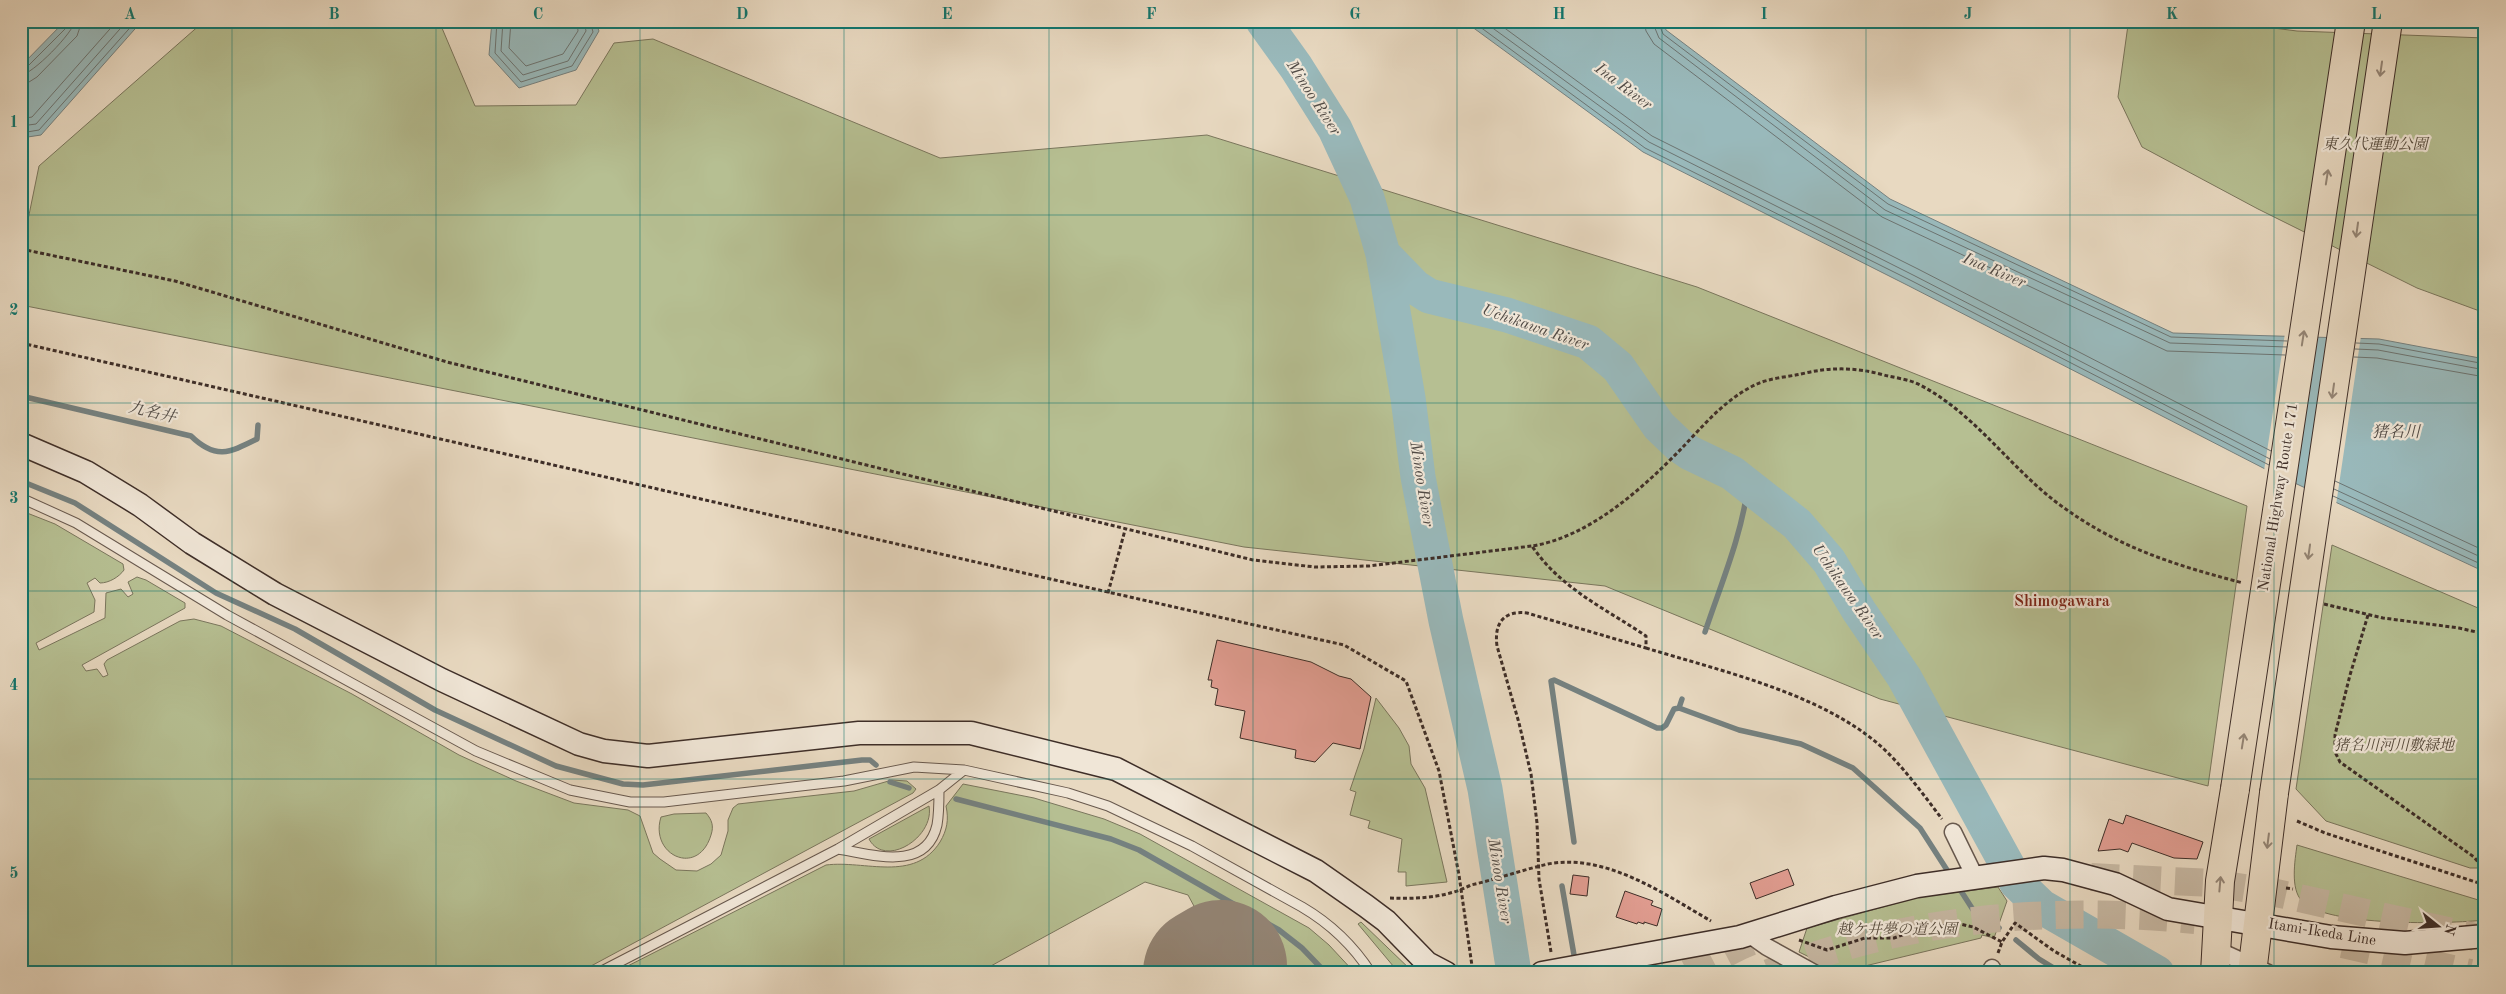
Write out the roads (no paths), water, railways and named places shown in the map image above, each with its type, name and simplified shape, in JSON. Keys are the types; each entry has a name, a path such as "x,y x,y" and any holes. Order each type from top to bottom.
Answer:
{"highway":[{"name":"National Highway Route 171","path":"2216,963 2220,881 2236,789 2351,21"},
{"path":"2258,970 2258,923 2274,793 2388,21"}],"street":[{"path":"21,444 86,472 140,505 192,543 275,594 442,680 579,744 604,751 648,756 858,733 971,733 1116,769 1316,871 1353,896 1386,922 1428,963 1446,973"},
{"path":"1953,832 1980,877"},
{"name":"Itami-Ikeda Line","path":"1549,972 1744,936 1886,893 1917,886 2054,869 2115,884 2168,909 2331,937 2381,942 2418,943 2485,936"},
{"path":"1744,936 1814,973"},
{"path":"2216,963 2258,970"}],"lane":[{"path":"21,498 76,523 227,615 476,751 570,790 630,802 664,802 844,780 914,766 964,770 1083,797 1108,806 1169,834 1321,919 1352,947 1371,973"},
{"path":"598,973 838,849 939,790 964,770"},
{"path":"838,849 894,858 910,856 925,845 935,830 939,790"}],"water":[{"path":"65,21 142,21 41,135 21,138 21,66"},
{"path":"492,21 595,21 599,31 576,70 519,88 489,55"},
{"name":"猪名川","path":"1464,21 1662,21 1666,30 1890,199 2173,333 2379,339 2485,359 2485,572 2269,471 1643,152"}],"waterway":[{"name":"Minoo River","path":"1263,21 1296,67 1335,129 1367,198 1383,254 1408,398 1418,477 1446,621 1485,789 1514,973"},
{"name":"Uchikawa River","path":"1383,254 1415,287 1429,296 1507,315 1588,342 1618,367 1659,426 1680,446 1690,453 1732,473 1797,524 1829,561 1859,611 1904,677 2017,883 2042,907 2157,973"},
{"name":"九名井","path":"21,396 191,436 208,449 223,452 238,448 257,439 258,425"},
{"path":"21,481 75,503 216,593 295,629 435,710 556,766 623,784 643,785 862,760 870,760 876,765"},
{"path":"1705,632 1736,541 1748,485"},
{"path":"1574,842 1551,681 1554,680 1657,728 1662,728 1666,725 1674,709 1679,708"},
{"path":"1682,699 1679,708 1739,730 1801,744 1853,768 1920,828 1947,870"},
{"path":"890,782 909,788"},
{"path":"956,799 1111,839 1139,850 1279,930 1302,948 1326,973"},
{"path":"1562,886 1574,955"},
{"path":"1961,891 1977,916 1999,928"},
{"path":"2016,940 2039,959 2062,973"}],"tunnel":[{"path":"2091,877 2212,883 2276,893 2475,937"},
{"path":"1769,973 1820,954 1872,939 1925,928 1979,920 2087,914 2195,920"},
{"path":"1688,973 1766,935"},
{"path":"2343,944 2470,973"}],"district":[{"name":"Shimogawara","path":"2062,602"}],"water label":[{"name":"Ina River","path":"1623,87"},
{"name":"Ina River","path":"1994,271"}],"park label":[{"name":"東久代運動公園","path":"2375,145"},
{"name":"猪名川河川敷緑地","path":"2394,746"},
{"name":"越ケ井夢の道公園","path":"1897,930"}]}
